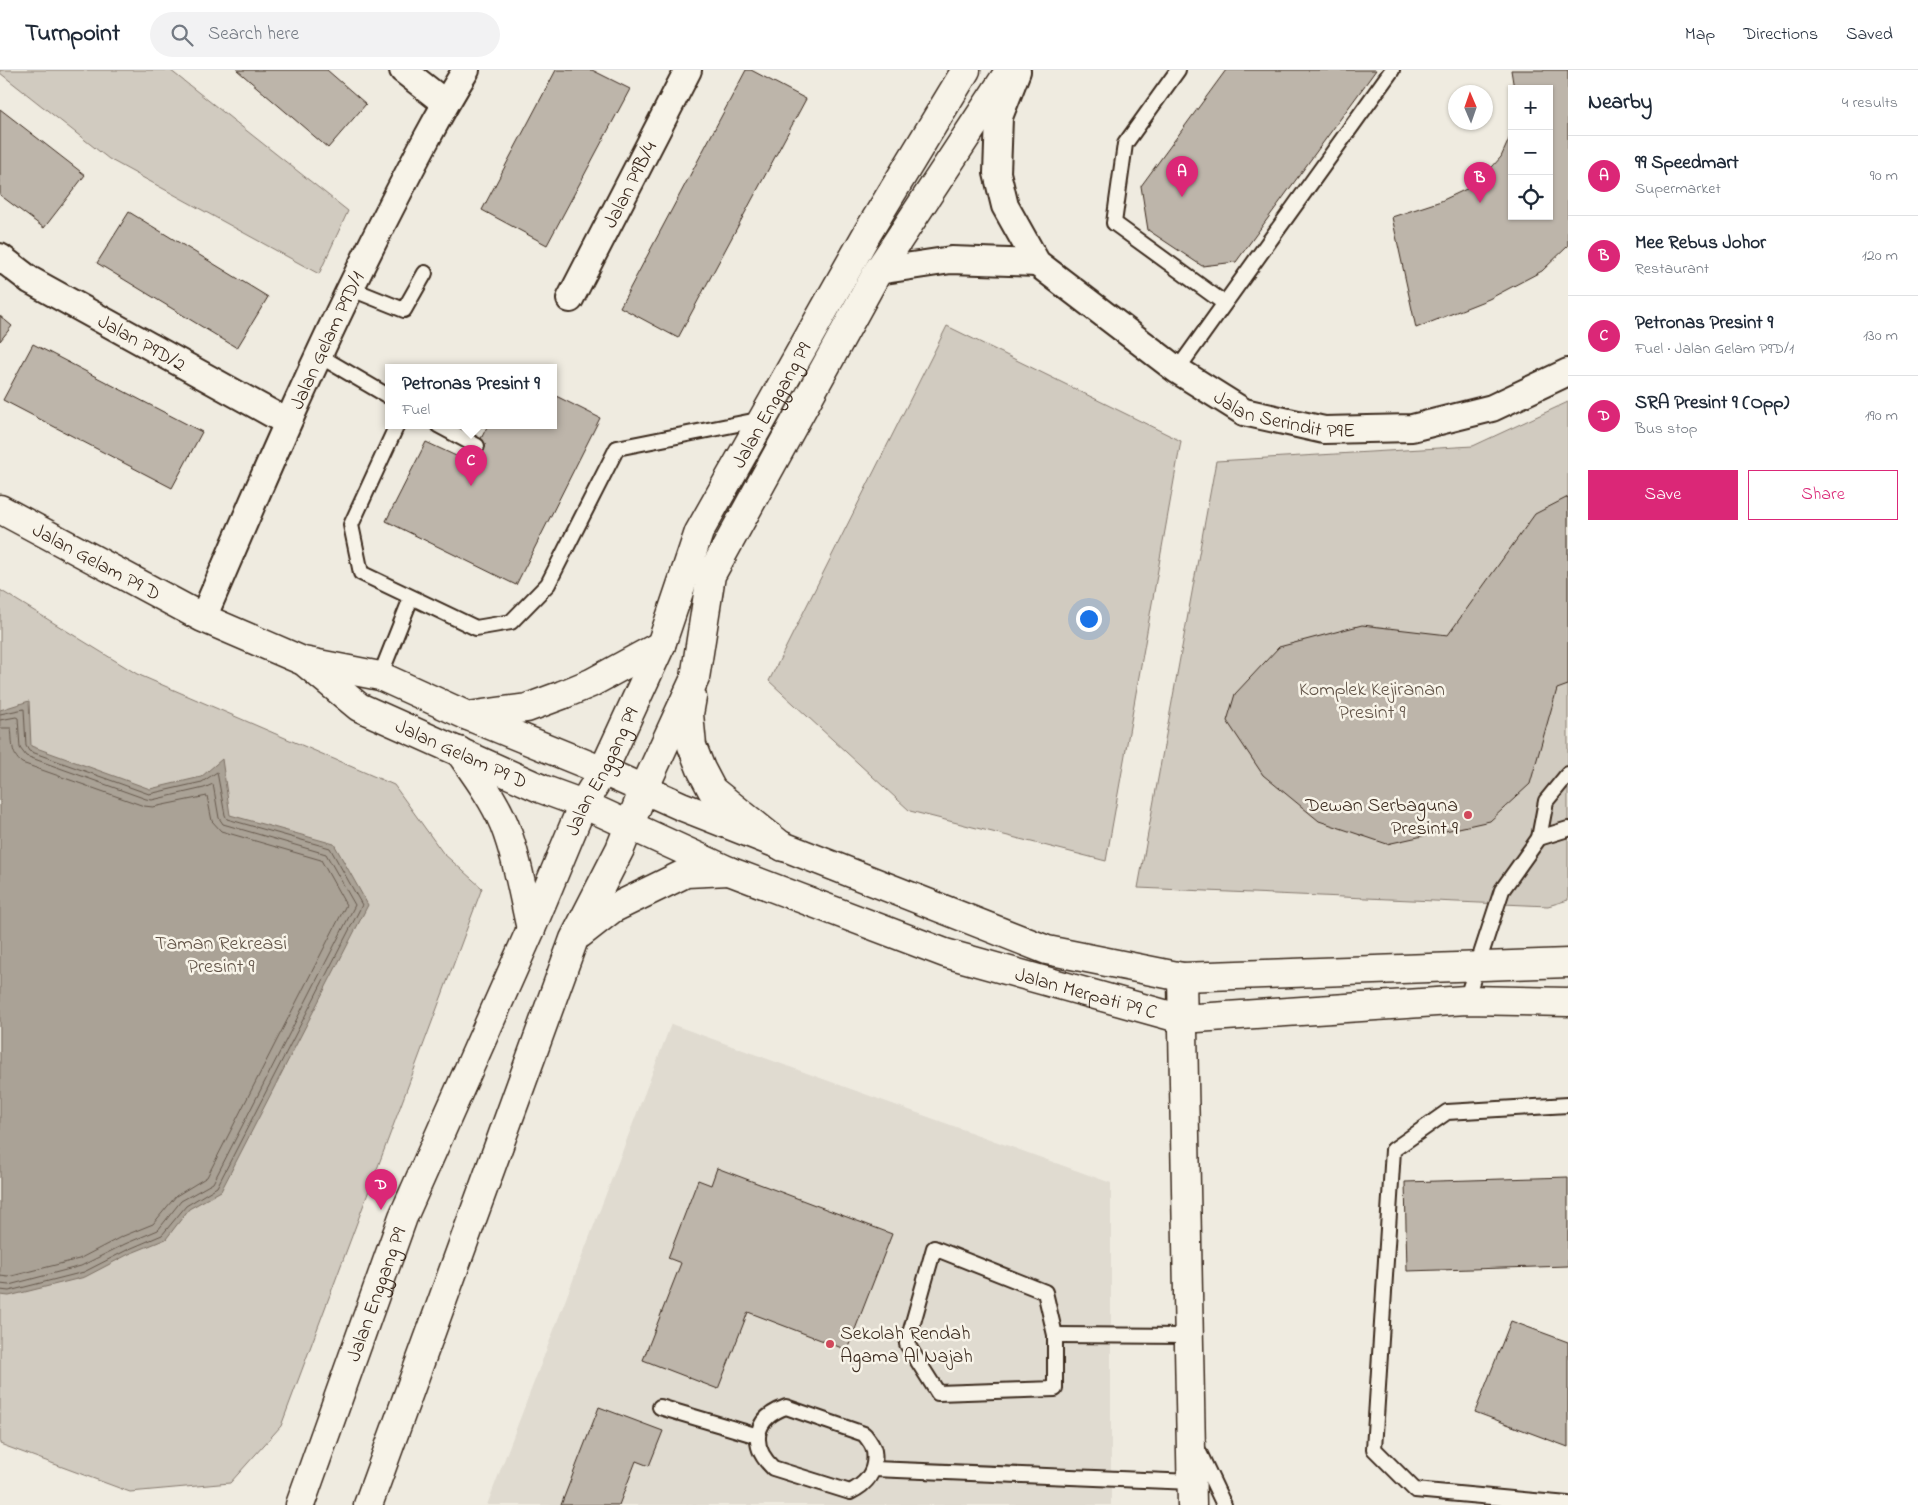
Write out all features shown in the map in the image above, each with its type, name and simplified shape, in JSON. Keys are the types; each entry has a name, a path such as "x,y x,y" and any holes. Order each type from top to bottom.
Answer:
{"main road":[{"name":"Jalan Enggang P9","path":"304,1494 403,1217 531,930 583,804 603,771 661,645 699,532 868,232 966,70"},
{"name":"Jalan Enggang P9","path":"368,1505 574,939 630,825 644,789 695,678 711,575 878,271 1010,70"},
{"name":"Jalan Gelam P9 D","path":"0,509 203,618 304,662 380,676 468,716 603,771"},
{"path":"468,716 527,708 591,683 661,645"},
{"name":"Jalan Gelam P9 D","path":"304,662 359,707 542,789 583,804 630,825"},
{"path":"695,678 689,714 692,746 701,769 712,790 783,847"},
{"path":"459,751 479,779 503,822 512,848 531,930"},
{"path":"603,771 644,789"},
{"name":"Jalan Merpati P9 C","path":"644,789 783,847 1047,950 1182,977 1568,963"},
{"name":"Jalan Merpati P9 C","path":"630,825 729,871 944,953 1182,1019 1466,1000 1568,1002"},
{"path":"574,939 612,909 686,873 729,871"},
{"path":"1182,977 1192,1494"},
{"path":"287,1505 304,1494"}],"street":[{"path":"404,70 445,103"},
{"name":"Jalan Gelam P9D/1","path":"203,618 287,422 349,288 445,103 466,70"},
{"name":"Jalan P9B/4","path":"570,299 688,70"},
{"name":"Jalan Serindit P9E","path":"1018,70 999,117 997,173 1005,206 1036,263 1177,370 1244,412 1324,430 1412,428 1492,408 1568,372"},
{"name":"Jalan P9D/2","path":"0,257 30,280 287,422"},
{"path":"878,271 951,260 1036,263"}],"lane":[{"path":"1178,70 1125,144 1114,223 1224,303"},
{"path":"1177,370 1392,70"},
{"path":"349,288 404,310 425,273"},
{"path":"318,355 385,394"},
{"path":"395,429 352,525 361,573 476,628 511,622 548,584 617,448 764,418"},
{"path":"445,429 477,446"},
{"path":"380,676 412,598"},
{"path":"1466,1000 1502,890 1539,838 1546,801 1568,774"},
{"path":"1539,838 1568,829"},
{"path":"1568,1105 1447,1112 1393,1150 1374,1449 1415,1490 1568,1504"},
{"path":"934,1248 1045,1292 1055,1335 1054,1389 938,1393 907,1344 934,1248"},
{"path":"1055,1335 1189,1336"},
{"path":"660,1407 758,1436"},
{"path":"786,1407 864,1434 874,1450 874,1469 869,1479 860,1487 850,1492 773,1468 764,1459 758,1448 758,1436 761,1425 767,1416 776,1410 786,1407"},
{"path":"1191,1435 1224,1505"},
{"path":"874,1469 1192,1494"}],"shaded area":[{"name":"Sekolah Rendah Agama Al Najah","path":"671,1024 1111,1183 1111,1505 487,1505"}],"green space":[{"path":"0,70 170,70 348,211 319,274 109,159 0,73"},
{"path":"947,326 1181,441 1106,861 910,811 769,681"},
{"name":"Komplek Kejiranan Presint 9","path":"1568,402 1568,900 1548,906 1138,888 1216,461 1473,446"},
{"name":"Taman Rekreasi Presint 9","path":"0,590 137,674 394,785 443,853 482,888 281,1426 230,1483 130,1492 0,1444"}],"water":[{"path":"29,701 31,746 150,789 201,777 222,759 230,815 334,844 368,905 221,1191 189,1209 166,1239 129,1254 85,1277 9,1296 0,1295 0,710"}],"building":[{"path":"237,70 327,70 366,104 328,148"},
{"path":"556,70 592,70 630,89 547,245 482,210"},
{"path":"746,70 751,70 806,99 678,338 620,307"},
{"path":"1226,70 1376,70 1236,262 1202,266 1148,230 1141,186"},
{"path":"1511,70 1568,70 1568,246 1542,271 1489,299 1416,328 1392,217 1441,201 1477,184 1501,157 1508,141 1508,220 1553,220 1553,85 1513,85"},
{"path":"0,109 85,175 44,228 0,195"},
{"path":"129,212 268,297 237,348 97,263"},
{"path":"0,316 12,326 0,341"},
{"path":"33,344 202,432 172,488 3,400"},
{"path":"557,396 600,418 516,585 386,521 426,442 469,462 486,429 557,429"},
{"path":"1568,497 1568,685 1557,689 1530,784 1490,821 1387,844 1319,821 1263,775 1227,721 1235,694 1279,647 1362,625 1448,635 1535,514"},
{"path":"717,1168 892,1234 847,1350 748,1312 718,1389 643,1360 681,1263 668,1258 698,1180 711,1185"},
{"path":"1568,1177 1568,1266 1407,1271 1405,1182"},
{"path":"1511,1321 1568,1342 1568,1447 1475,1412"},
{"path":"599,1407 663,1431 649,1466 636,1461 619,1505 561,1505"}],"place":[{"name":"99 Speedmart","path":"1182,197"},
{"name":"Mee Rebus Johor","path":"1480,203"},
{"name":"Petronas Presint 9","path":"471,486"},
{"name":"Dewan Serbaguna Presint 9","path":"1468,815"},
{"name":"SRA Presint 9 (Opp)","path":"381,1210"},
{"name":"Sekolah Rendah Agama Al Najah","path":"830,1344"}]}
